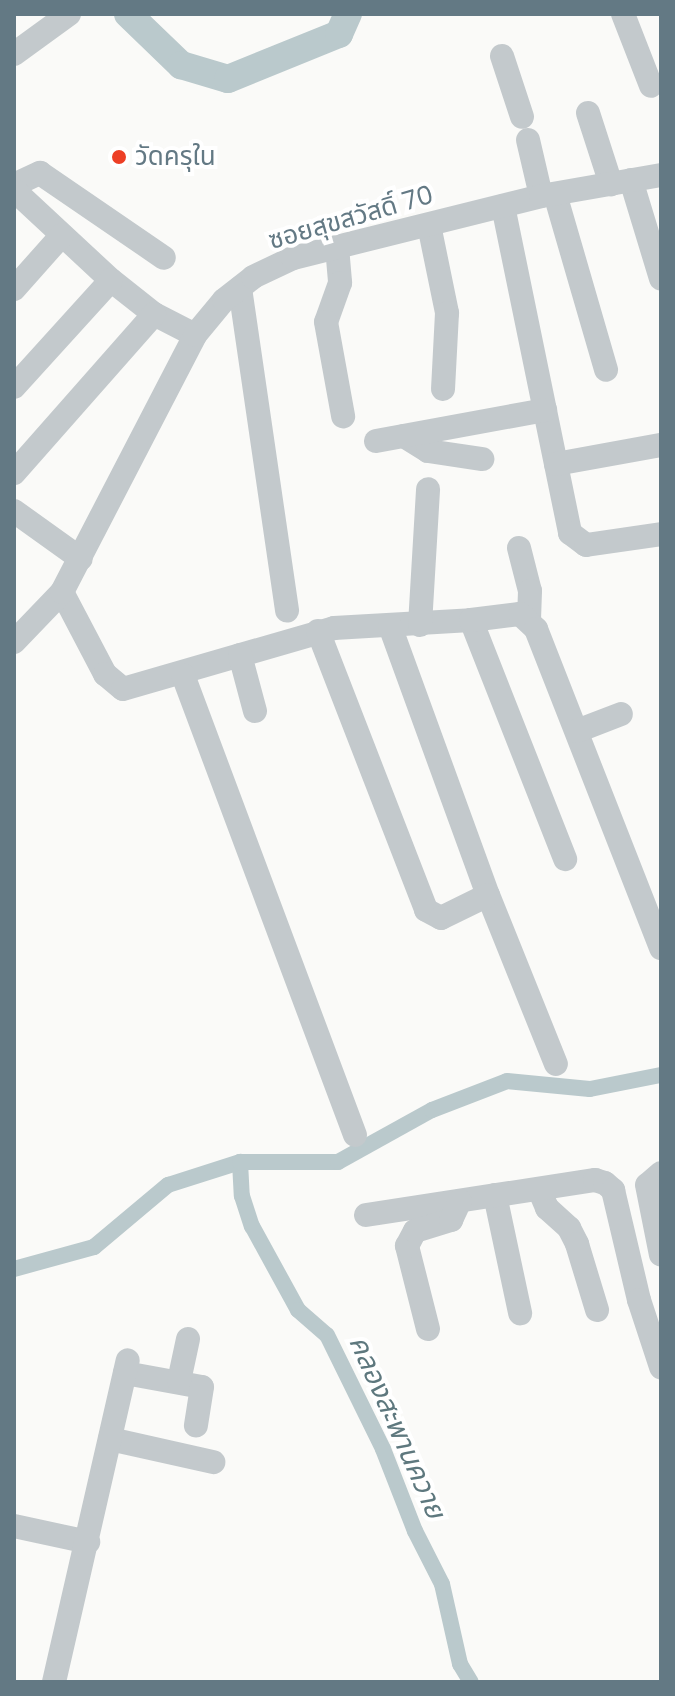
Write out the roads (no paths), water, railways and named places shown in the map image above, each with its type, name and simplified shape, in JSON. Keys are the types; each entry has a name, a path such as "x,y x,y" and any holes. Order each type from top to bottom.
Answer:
{"street":[{"path":"14,54 69,14"},
{"path":"623,14 651,86"},
{"path":"14,30 14,39"},
{"path":"502,56 606,370"},
{"path":"588,113 621,182 661,279"},
{"path":"164,258 35,172 14,187 111,280 154,314 195,335"},
{"name":"ซอยสุขสวัสดิ์ 70","path":"14,642 62,592 195,335 240,288 293,258 548,195 661,175"},
{"path":"44,218 65,190"},
{"path":"503,206 556,464 576,540 586,545 661,534"},
{"path":"429,225 447,313 443,389"},
{"path":"14,289 62,235"},
{"path":"337,247 340,283 326,322 343,416"},
{"path":"14,387 111,280"},
{"path":"240,288 287,611"},
{"path":"14,473 154,314"},
{"path":"376,441 545,410"},
{"path":"404,436 428,451 482,459"},
{"path":"556,464 661,445"},
{"path":"420,625 428,489"},
{"path":"14,511 81,559"},
{"path":"519,548 530,591 529,619 577,731 660,943"},
{"path":"62,592 113,682 136,688 318,631 420,625 512,613 529,619"},
{"path":"471,620 565,859"},
{"path":"390,626 488,895 556,1064"},
{"path":"318,631 426,910 441,918 488,895"},
{"path":"240,655 255,711"},
{"path":"183,675 355,1135"},
{"path":"577,731 621,714"},
{"path":"661,1173 647,1185 661,1255"},
{"path":"366,1215 595,1180 613,1190 650,1296 661,1367"},
{"path":"539,1189 577,1244 597,1310"},
{"path":"495,1195 520,1313"},
{"path":"428,1329 407,1246 415,1231 451,1220 460,1201"},
{"path":"179,1381 188,1339"},
{"path":"54,1682 126,1366 202,1387 196,1426"},
{"path":"110,1439 213,1462"},
{"path":"14,1526 88,1542"}],"waterway":[{"path":"128,14 181,65 228,79 339,34 348,14"},
{"path":"14,1269 94,1247 168,1185 240,1162 338,1162 432,1110 507,1081 590,1089 661,1075"},
{"name":"คลองสะพานควาย","path":"240,1162 242,1196 252,1226 298,1310 327,1335 383,1449 415,1531 442,1584 460,1664 471,1682"}],"place":[{"name":"วัดครุใน","path":"119,157"}]}
